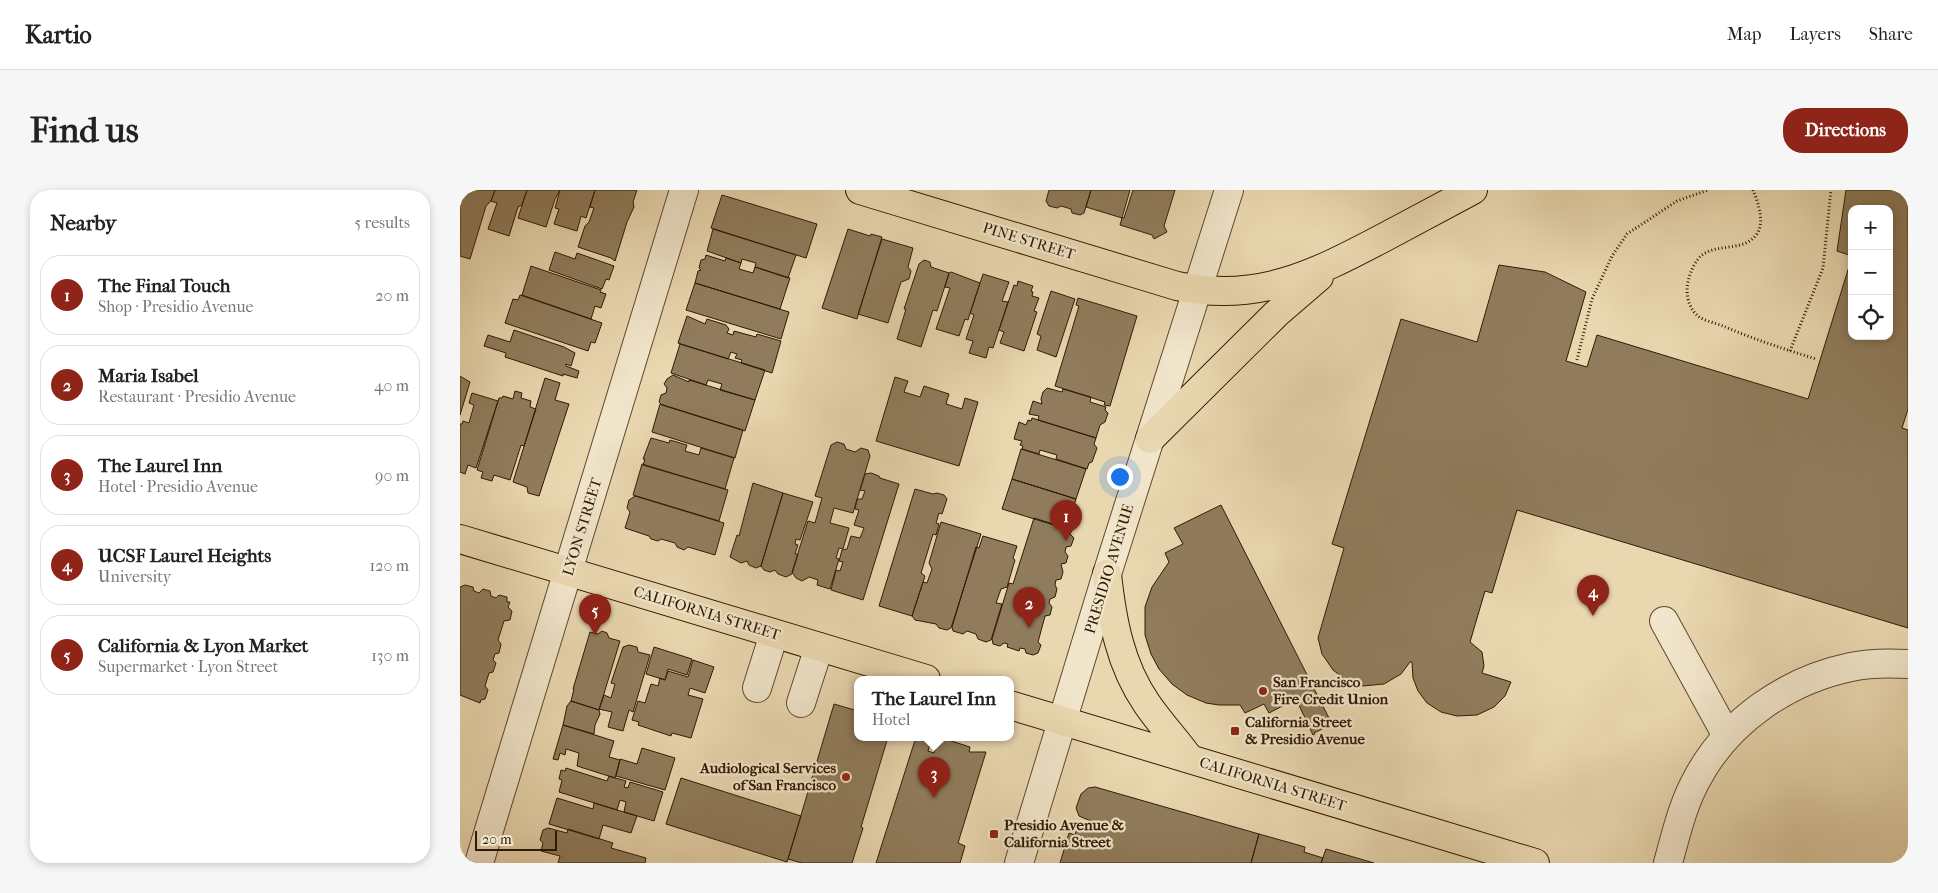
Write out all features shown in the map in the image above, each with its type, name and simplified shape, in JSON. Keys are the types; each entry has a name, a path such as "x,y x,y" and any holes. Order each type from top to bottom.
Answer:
{"main road":[{"name":"PINE STREET","path":"860,190 1177,286 1198,290 1229,292 1264,288 1286,283 1331,266"},
{"path":"1150,439 1276,314 1331,266 1474,190"},
{"name":"CALIFORNIA STREET","path":"460,539 916,676"},
{"path":"1107,574 1114,624 1124,659 1133,681 1146,703 1189,758"},
{"name":"CALIFORNIA STREET","path":"1014,706 1189,758 1493,857 1532,862"}],"street":[{"name":"LYON STREET","path":"479,863 684,190"},
{"name":"PRESIDIO AVENUE","path":"1018,863 1107,574 1229,190"},
{"path":"1664,621 1727,736"},
{"path":"757,688 774,634"},
{"path":"801,703 819,647"},
{"path":"1668,863 1687,801 1697,777 1727,736 1763,705 1805,681 1852,667 1908,664"}],"path":[{"path":"1577,360 1592,300 1612,256 1627,234 1677,200 1708,190"},
{"path":"1753,190 1761,219 1758,232 1750,241 1735,247 1712,250 1702,256 1692,269 1686,286 1689,303 1698,316 1750,338 1816,360"},
{"path":"1790,351 1823,268 1831,190"}],"building":[{"path":"466,190 495,190 491,201 486,206 470,259 460,256 460,201 462,201"},
{"path":"495,190 527,190 522,205 518,207 509,236 488,229 497,203 491,201"},
{"path":"527,190 560,190 546,227 518,218"},
{"path":"560,190 595,190 586,218 581,216 577,231 554,224 559,209 555,208"},
{"path":"595,190 637,190 633,202 634,207 627,222 615,261 578,247 594,208 590,207"},
{"path":"1049,190 1091,190 1084,213 1080,215 1072,213 1071,209 1061,206 1057,208 1049,206 1046,201"},
{"path":"1091,190 1130,190 1122,218 1086,207"},
{"path":"1133,190 1175,190 1164,226 1167,232 1154,239 1152,235 1120,225"},
{"path":"1846,190 1908,190 1908,409 1902,428 1908,430 1908,628 1517,510 1492,593 1485,591 1470,642 1482,652 1484,666 1482,673 1511,682 1505,696 1494,707 1477,715 1457,716 1441,712 1427,703 1418,691 1413,678 1412,662 1401,674 1384,684 1363,686 1346,680 1333,670 1322,654 1318,638 1344,548 1332,544 1401,319 1477,342 1499,265 1545,272 1586,292 1566,361 1587,367 1597,335 1808,399 1848,270 1848,340 1893,340 1893,205 1848,205 1848,255 1837,251"},
{"path":"722,195 817,224 806,258 711,228"},
{"path":"713,229 796,255 788,278 755,267 756,263 742,259 741,263 707,251"},
{"path":"848,229 870,236 871,234 882,237 857,319 822,308"},
{"path":"882,239 913,248 908,267 911,271 909,279 901,282 888,323 858,314"},
{"path":"555,252 575,259 577,253 614,266 609,280 606,279 602,289 549,270"},
{"path":"706,255 725,261 726,258 741,263 739,269 753,273 755,267 790,278 780,309 695,283 698,271 701,270 699,268 701,260 705,259"},
{"path":"924,260 930,262 931,267 949,273 937,311 933,310 921,347 897,339 906,309 904,309 919,264"},
{"path":"531,266 601,290 600,292 606,294 601,308 595,306 591,319 522,295"},
{"path":"951,272 980,283 968,320 965,319 959,336 936,329 950,288 945,287"},
{"path":"983,274 1009,282 1002,301 1008,302 993,348 989,347 986,358 969,353 973,341 966,339 974,315 970,313"},
{"path":"1018,281 1033,286 1032,296 1039,298 1034,311 1037,312 1024,351 1000,343 1004,332 999,330 1014,285 1017,286"},
{"path":"695,283 789,312 781,339 686,310"},
{"path":"1051,291 1075,299 1056,357 1037,350 1041,336 1037,334"},
{"path":"520,295 602,323 595,343 591,342 588,351 505,323 513,299 518,300"},
{"path":"1078,298 1137,316 1110,406 1104,405 1105,402 1055,386 1079,306 1076,305"},
{"path":"687,316 705,324 707,319 726,325 729,329 727,333 733,335 734,331 756,337 757,334 781,341 772,373 741,363 742,360 735,358 737,354 731,352 728,359 678,343"},
{"path":"514,330 564,347 575,353 571,366 566,364 566,366 579,371 577,378 563,374 563,376 505,357 506,353 484,346 488,335 510,342"},
{"path":"680,344 765,370 755,400 720,390 722,384 708,380 706,385 671,373"},
{"path":"673,375 689,382 689,380 755,400 745,431 662,405 659,402 661,395 666,393 667,388 664,384"},
{"path":"460,376 470,382 460,415"},
{"path":"895,377 908,381 904,392 920,397 924,386 949,394 946,404 962,409 965,398 978,402 959,466 876,441"},
{"path":"545,378 560,383 555,400 569,404 539,496 528,493 527,487 513,482"},
{"path":"1047,388 1062,392 1063,389 1091,397 1090,402 1106,407 1105,410 1108,413 1105,422 1100,425 1096,438 1038,420 1039,416 1029,414 1033,401 1042,404 1043,392"},
{"path":"515,391 522,393 521,398 531,401 530,407 536,409 524,446 521,445 510,480 494,475 492,481 481,478 483,472 477,470 499,398 503,396 513,399"},
{"path":"472,393 498,401 476,468 468,465 465,474 460,472 460,424 463,421 469,423 474,405 469,403"},
{"path":"660,404 743,430 735,458 652,432"},
{"path":"1032,418 1096,438 1094,444 1097,448 1092,462 1089,463 1087,469 1056,459 1057,455 1040,450 1039,454 1022,449 1023,446 1020,445 1022,441 1014,439 1019,422 1026,425 1028,420 1031,421"},
{"path":"651,438 669,443 670,440 687,445 685,451 699,455 701,448 734,458 725,489 643,465 645,459 643,459"},
{"path":"837,442 844,444 846,449 855,452 861,448 868,450 870,456 853,513 834,508 830,523 849,528 843,549 839,548 836,558 839,559 830,589 817,585 818,580 809,577 802,581 796,578 792,572 808,521 815,523 822,498 815,496 831,445"},
{"path":"1021,449 1086,469 1076,499 1012,479"},
{"path":"642,464 728,490 719,521 633,495"},
{"path":"871,473 899,484 863,600 831,590 836,570 840,571 843,562 839,561 842,550 847,549 851,536 860,538 864,528 854,525 859,510 855,509 857,499 862,499 865,491 860,490 865,474"},
{"path":"1012,479 1076,499 1067,529 1002,509"},
{"path":"753,483 783,493 761,566 756,568 749,565 747,561 741,563 730,557 737,535 739,536"},
{"path":"915,489 944,495 947,499 942,514 939,513 936,523 939,524 936,535 933,534 921,573 925,576 912,616 879,606"},
{"path":"783,493 813,502 800,540 796,539 795,544 798,545 795,554 798,554 792,574 786,577 778,574 775,570 770,572 764,570 761,566"},
{"path":"635,496 724,523 715,555 688,547 684,550 677,547 675,543 661,539 658,541 651,539 649,536 625,528 630,512 627,508 629,500"},
{"path":"1221,505 1332,724 1313,735 1296,699 1269,713 1264,704 1245,713 1240,705 1206,703 1187,695 1172,684 1159,669 1151,654 1145,635 1145,607 1152,587 1169,562 1165,553 1183,544 1174,528"},
{"path":"1034,518 1072,530 1070,534 1074,538 1071,546 1066,547 1065,552 1068,556 1066,563 1061,564 1063,572 1061,579 1056,580 1055,585 1057,589 1055,597 1050,599 1049,603 1052,607 1050,615 1045,616 1038,642 1041,645 1038,653 1033,655 1026,653 1025,649 1020,648 1019,651 1007,647 1008,644 1004,643 1000,646 993,644 992,639 1009,583 1013,584"},
{"path":"941,522 981,534 951,628 947,630 939,628 936,624 915,620 912,616 923,582 927,583 932,569 929,563"},
{"path":"983,536 1017,546 1007,587 1001,589 996,603 1002,604 991,640 986,642 978,639 976,634 967,631 963,634 953,631 952,627 976,547 979,548"},
{"path":"465,585 473,587 474,591 479,593 483,589 490,591 491,596 496,598 499,595 507,597 507,602 510,602 508,607 512,611 510,620 504,621 498,640 501,644 499,653 495,654 493,660 496,663 493,672 489,673 485,686 488,690 485,699 481,700 480,703 460,695 460,587"},
{"path":"602,631 607,633 609,638 620,641 599,710 571,701 590,632 598,634"},
{"path":"629,645 637,647 638,652 650,655 633,712 629,710 623,731 608,727 612,712 599,709 604,695 611,698 615,684 611,683 623,647"},
{"path":"654,647 692,659 687,675 668,669 665,680 646,674"},
{"path":"693,660 714,667 705,693 690,688 688,695 703,699 691,738 672,733 671,736 638,725 639,722 632,720 638,701 645,703 651,684 658,686 660,678 665,680 668,671 688,677"},
{"path":"571,701 599,710 600,714 595,725 594,734 563,725 567,706"},
{"path":"834,704 854,710 854,741 887,741 852,863 802,863 788,859"},
{"path":"563,725 614,741 609,757 620,760 615,778 577,766 579,753 566,749 565,755 560,753 558,760 553,759"},
{"path":"915,741 931,741 928,751 934,753 938,741 951,741 970,747 969,752 986,752 958,843 965,846 960,863 876,863"},
{"path":"642,748 675,758 665,790 616,776 620,759 637,764"},
{"path":"566,768 607,781 609,776 626,781 624,787 628,788 630,782 663,792 654,821 624,812 626,802 620,800 617,810 559,792 562,780 559,779 561,770 565,771"},
{"path":"681,778 801,816 787,862 666,824"},
{"path":"1095,787 1259,834 1251,863 1060,863 1069,833 1075,835 1077,828 1090,832 1093,822 1079,816 1076,808 1081,794 1088,788"},
{"path":"557,798 593,809 594,803 637,816 631,833 603,825 599,839 549,824"},
{"path":"548,828 567,833 568,829 613,843 611,848 646,858 645,863 558,863 560,856 541,851 543,843 540,840 543,830"},
{"path":"1259,834 1305,847 1304,852 1323,858 1321,863 1251,863"},
{"path":"1326,849 1374,863 1321,863"}],"place":[{"name":"The Final Touch","path":"1066,541"},
{"name":"UCSF Laurel Heights","path":"1593,616"},
{"name":"Maria Isabel","path":"1029,628"},
{"name":"California & Lyon Market","path":"595,635"},
{"name":"San Francisco Fire Credit Union","path":"1263,691"},
{"name":"California Street & Presidio Avenue","path":"1235,731"},
{"name":"Audiological Services of San Francisco","path":"846,777"},
{"name":"The Laurel Inn","path":"934,798"},
{"name":"Presidio Avenue & California Street","path":"994,834"}]}
